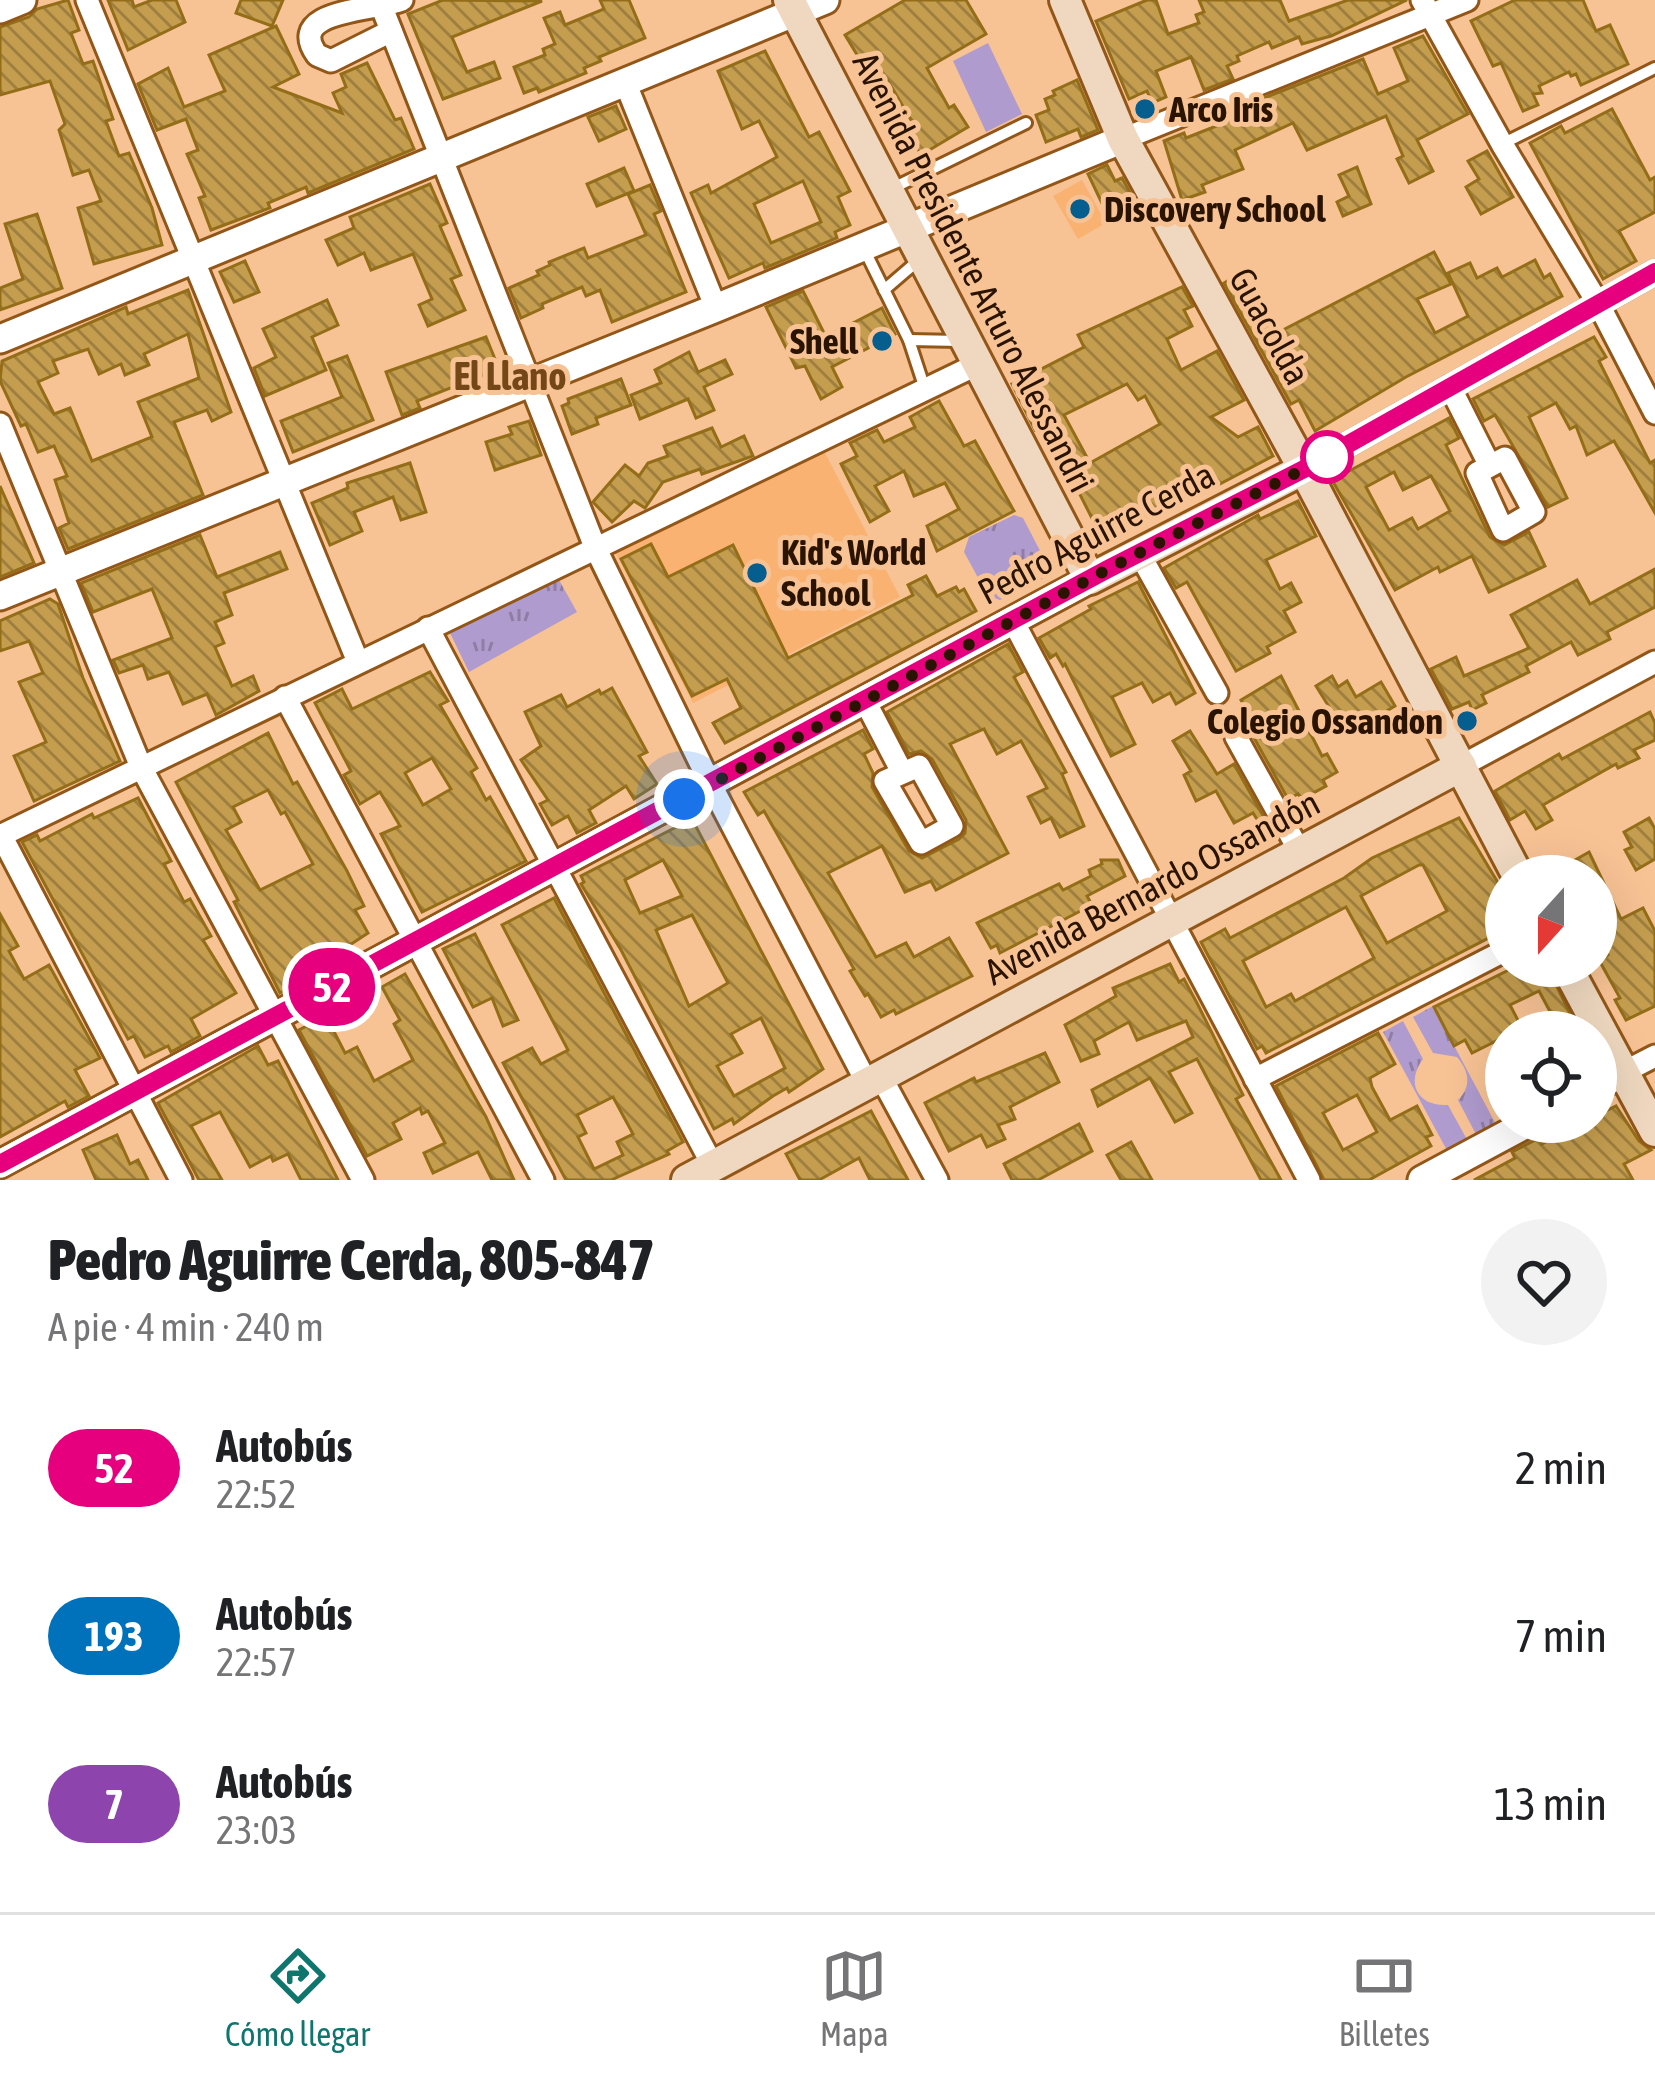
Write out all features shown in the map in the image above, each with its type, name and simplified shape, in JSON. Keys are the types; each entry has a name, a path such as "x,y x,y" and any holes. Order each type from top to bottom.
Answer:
{"main road":[{"name":"Guacolda","path":"1065,0 1123,139 1507,855"},
{"name":"Avenida Presidente Arturo Alessandri","path":"792,6 1090,579"},
{"name":"Pedro Aguirre Cerda","path":"1090,579 1304,469"},
{"name":"Avenida Bernardo Ossandón","path":"700,1173 1461,766"},
{"path":"1577,987 1655,1131"}],"street":[{"path":"0,9 22,0"},
{"path":"87,0 358,662"},
{"path":"0,339 625,82 792,6 825,0"},
{"path":"0,596 863,248 915,243 1123,139 1426,8 1467,0"},
{"path":"391,31 331,61 311,49 311,28 321,18 388,3 391,31 596,547 711,785 874,1080 938,1180"},
{"path":"1426,8 1599,305 1655,413"},
{"path":"625,82 716,308"},
{"name":"Pedro Aguirre Cerda","path":"1304,469 1655,272"},
{"path":"181,1180 1,836 925,389 972,352"},
{"path":"1450,387 1490,466"},
{"path":"0,424 141,766 363,1180"},
{"path":"1139,553 1217,693"},
{"name":"Pedro Aguirre Cerda","path":"0,1164 1090,579"},
{"path":"1012,621 1309,1180"},
{"path":"428,628 555,867 700,1173"},
{"name":"Avenida Bernardo Ossandón","path":"1461,766 1655,662"},
{"path":"286,697 543,1180"},
{"path":"865,701 902,772"},
{"path":"1236,737 1300,852"},
{"path":"1255,1079 1485,961"},
{"path":"1617,1076 1655,1056"},
{"path":"1421,1180 1491,1143"}],"lane":[{"path":"1502,144 1655,68"},
{"path":"888,190 1026,123"},
{"path":"884,290 915,243"},
{"path":"863,248 910,340 925,389"},
{"path":"910,340 972,352"}],"shaded area":[{"name":"Discovery School","path":"1082,180 1106,223 1078,239 1053,196"},
{"name":"Kid's World School","path":"823,449 900,597 693,703 614,550"}],"green space":[{"path":"988,43 1022,114 986,132 953,61"},
{"path":"1014,515 1023,518 1048,566 1046,577 1000,600 988,596 964,552 969,537"},
{"path":"559,580 577,612 469,672 450,633"},
{"path":"1433,1006 1485,1104 1485,1137 1479,1140 1458,1100 1467,1084 1464,1068 1457,1057 1433,1053 1413,1017"},
{"path":"1403,1021 1423,1059 1415,1077 1417,1092 1429,1102 1448,1105 1470,1145 1450,1156 1383,1032"}],"building":[{"path":"68,0 79,30 71,33 83,64 93,61 113,119 106,121 119,156 129,153 162,245 94,264 78,208 101,201 89,170 73,175 59,130 65,124 50,81 0,95 0,27"},
{"path":"108,0 132,0 134,7 152,0 176,0 185,22 128,50"},
{"path":"241,0 283,0 272,26 236,13"},
{"path":"443,0 542,1 452,37 467,72 494,62 500,78 443,99 408,14"},
{"path":"600,0 629,0 645,38 599,57 601,61 584,68 586,73 539,92 537,88 524,93 514,67 545,55 543,49 555,44 544,18 560,12 565,25 604,9"},
{"path":"905,0 966,0 986,34 927,68 949,108 954,105 968,127 921,155 906,130 914,125 888,81 878,89 845,35"},
{"path":"1156,0 1168,34 1199,23 1196,15 1204,12 1199,0 1280,0 1289,21 1348,0 1407,0 1331,36 1302,44 1299,37 1272,48 1269,42 1237,56 1239,61 1227,66 1233,79 1204,90 1191,57 1156,71 1166,97 1152,103 1147,91 1129,99 1096,21"},
{"path":"1515,0 1583,0 1596,31 1610,25 1628,64 1581,85 1576,74 1569,72 1539,86 1542,93 1533,94 1538,105 1523,111 1501,63 1493,66 1471,21"},
{"path":"276,26 299,74 273,87 342,113 333,93 346,87 341,74 367,63 414,149 308,193 306,187 268,203 270,208 211,230 199,198 205,196 187,154 198,150 186,119 157,130 138,84 168,68 184,107 225,91 209,55"},
{"path":"1423,36 1468,114 1417,140 1433,171 1409,183 1386,116 1307,150 1293,123 1235,150 1243,169 1202,185 1205,192 1182,200 1164,141 1184,133 1186,138 1239,117 1261,107 1258,101 1363,59 1378,94 1408,81 1394,48"},
{"path":"765,51 809,137 819,132 850,191 838,197 850,225 835,232 837,238 729,278 691,193 708,185 711,193 777,157 759,121 742,129 718,71","holes":["803,181 821,222 771,243 754,204"]},
{"path":"1077,80 1098,130 1081,137 1078,129 1046,142 1036,115 1049,110 1045,99 1055,95 1053,91"},
{"path":"616,106 626,129 599,141 588,117"},
{"path":"1612,109 1650,180 1655,177 1655,212 1619,231 1636,261 1603,279 1530,143 1561,126 1565,133"},
{"path":"1487,151 1513,197 1481,214 1466,187 1479,179 1468,161"},
{"path":"1107,165 1115,181 1122,178 1136,203 1108,216 1088,174"},
{"path":"1357,167 1371,204 1343,216 1337,202 1349,196 1339,175"},
{"path":"624,168 634,191 597,206 587,184"},
{"path":"430,184 447,223 440,226 461,275 451,279 465,310 428,326 419,305 432,299 413,254 371,270 364,253 338,265 326,240 354,228 350,217"},
{"path":"650,185 661,211 654,214 686,292 612,322 600,290 586,296 582,287 521,318 509,288 539,275 537,271 549,262 584,248 588,258 646,235 628,194"},
{"path":"37,214 62,288 0,310 0,288 23,279 5,224"},
{"path":"1434,252 1451,284 1417,299 1435,333 1468,316 1448,273 1470,263 1477,278 1497,268 1502,277 1535,260 1544,278 1550,274 1562,296 1406,377 1315,431 1299,400 1291,404 1224,283 1239,274 1275,334"},
{"path":"245,261 259,292 234,302 220,272"},
{"path":"1182,287 1193,306 1184,310 1192,326 1167,339 1181,370 1217,351 1244,400 1211,417 1238,437 1258,427 1273,456 1197,496 1194,491 1103,540 1066,467 1042,427 1035,430 1012,384 1084,347 1078,335","holes":["1127,384 1138,400 1145,396 1160,424 1090,463 1064,415"]},
{"path":"188,290 231,412 212,421 207,410 174,422 203,495 68,549 59,528 69,523 55,480 67,476 54,446 38,452 26,424 21,426 0,381 2,361 126,307 128,314","holes":["188,334 199,378 138,402 152,437 92,461 70,408 54,414 38,382 58,373 53,361 88,349 99,374 121,364 125,375 149,365 144,354"]},
{"path":"803,291 826,337 882,308 895,334 832,367 842,387 821,399 805,366 796,368 766,307"},
{"path":"327,300 338,325 312,337 326,370 265,396 254,368 276,357 263,329"},
{"path":"486,337 499,369 417,401 420,408 402,415 386,372"},
{"path":"1594,337 1606,357 1599,361 1650,463 1655,460 1655,513 1614,441 1587,455 1576,426 1570,429 1556,403 1529,417 1567,498 1548,507 1495,415 1484,421 1473,399"},
{"path":"689,352 698,372 725,360 732,374 704,387 714,410 696,418 688,399 640,419 631,395 661,383 655,370"},
{"path":"347,356 373,420 293,452 281,421 342,397 328,363"},
{"path":"621,379 631,405 596,418 598,424 572,434 562,406 568,399"},
{"path":"939,401 964,446 975,441 1014,511 937,551 927,526 959,509 945,483 914,496 904,471 875,486 889,511 870,522 841,464 857,456 850,443 877,430 884,442 915,427 910,417"},
{"path":"1449,418 1459,438 1446,445 1490,537 1504,545 1529,532 1545,566 1489,592 1472,556 1440,572 1438,567 1395,590 1332,480","holes":["1394,472 1403,490 1431,476 1450,511 1418,529 1412,518 1389,530 1366,487"]},
{"path":"529,421 541,455 495,470 486,442 512,434 509,427"},
{"path":"712,428 721,447 744,436 753,456 663,482 645,508 634,501 612,522 593,502 625,465 639,476 648,463 668,456 664,446"},
{"path":"410,463 426,512 401,520 393,497 354,512 362,531 330,545 312,503 348,488 347,483"},
{"path":"0,486 34,563 0,577"},
{"path":"1298,501 1316,536 1266,560 1280,589 1291,583 1301,602 1284,611 1295,632 1267,647 1270,653 1236,671 1187,582 1176,588 1164,568 1258,515 1260,519"},
{"path":"200,535 217,577 280,552 287,569 224,593 232,615 215,622 224,643 215,647 232,686 253,676 259,691 216,715 207,694 183,704 169,672 148,679 143,665 119,673 113,660 172,638 152,589 93,612 81,583"},
{"path":"651,544 668,577 733,545 788,658 913,595 908,585 926,576 937,596 956,587 959,592 964,589 976,611 725,743 713,723 741,708 727,679 692,696 621,559"},
{"path":"1655,569 1655,607 1607,632 1610,639 1578,655 1571,642 1526,666 1529,672 1482,695 1486,703 1472,710 1469,702 1452,709 1431,669 1456,657 1464,676 1529,648 1511,615 1577,580 1590,604"},
{"path":"1138,582 1195,693 1176,704 1170,693 1153,702 1142,683 1112,697 1135,744 1111,756 1065,664 1056,654 1050,658 1039,638"},
{"path":"50,599 58,604 83,678 120,761 34,801 14,756 46,742 19,682 43,673 29,641 0,651 0,621"},
{"path":"1008,644 1023,672 1014,677 1066,772 1062,774 1084,826 1060,837 1051,818 1041,823 1028,797 1047,788 1021,741 997,754 984,729 950,744 1008,853 936,890 931,881 905,892 882,846 828,873 876,957 906,943 914,957 949,938 972,976 881,1017 850,971 854,969 764,811 758,815 744,792 863,730 873,749 864,754 873,773 872,787 909,851 922,858 959,839 966,820 932,759 921,751 909,754 887,712"},
{"path":"430,672 448,701 440,705 477,768 471,772 526,861 422,912 381,834 400,826 380,792 360,804 344,775 351,771 315,703 342,689 352,709","holes":["432,758 451,789 423,805 405,773"]},
{"path":"1281,676 1322,756 1327,754 1337,772 1323,780 1326,786 1302,799 1298,794 1288,799 1249,729 1255,726 1241,700"},
{"path":"1332,676 1338,687 1347,681 1356,697 1381,682 1395,706 1368,722 1363,712 1341,726 1316,686"},
{"path":"612,688 647,752 639,756 657,784 634,799 626,786 589,810 596,823 577,833 568,816 552,825 540,804 548,800 521,760 541,746 525,712 561,695 567,707"},
{"path":"1650,712 1655,740 1634,750 1639,758 1618,768 1616,764 1543,805 1552,820 1536,829 1525,811 1510,820 1495,791 1559,754 1562,759"},
{"path":"1190,731 1217,774 1234,764 1266,821 1260,824 1253,813 1234,823 1216,791 1196,801 1184,775 1191,771 1173,741"},
{"path":"268,733 293,784 297,782 347,871 364,906 355,910 368,933 330,958 333,964 280,993 176,782","holes":["268,790 281,814 285,812 313,864 260,890 226,830 241,822 233,807"]},
{"path":"138,798 171,861 164,864 184,902 190,899 211,936 203,940 236,993 191,1019 200,1036 171,1052 168,1046 145,1057 134,1036 128,1039 22,842 37,835 40,841 92,814 94,818"},
{"path":"1459,818 1485,861 1485,940 1266,1053 1262,1046 1257,1049 1201,942 1225,929 1230,938 1344,878 1372,858","holes":["1423,865 1447,911 1387,943 1361,896","1346,907 1374,958 1295,1001 1291,994 1266,1007 1243,961"]},
{"path":"1649,818 1655,829 1655,859 1636,870 1625,850 1632,847 1624,832"},
{"path":"692,819 823,1069 734,1124 732,1119 714,1129 621,950 581,884 581,876","holes":["663,860 682,896 640,913 625,880","692,915 728,983 689,1006 656,930","761,1018 785,1068 734,1096 717,1066 742,1053 731,1034"]},
{"path":"1101,860 1118,860 1125,876 1087,896 1092,905 1000,953 997,945 991,948 977,923 1059,884 1063,890 1091,876 1089,870 1102,864"},
{"path":"554,898 683,1142 669,1154 611,1180 566,1180 503,1063 532,1048 541,1064 568,1050 502,925","holes":["613,1097 633,1134 617,1142 623,1155 594,1169 578,1137 586,1133 577,1115"]},
{"path":"1643,908 1655,931 1655,1006 1626,1020 1615,1000 1620,998 1614,987 1617,911 1621,919"},
{"path":"0,914 18,946 9,951 24,979 49,965 100,1058 75,1070 89,1096 68,1107 65,1101 0,1137"},
{"path":"475,934 518,1020 503,1026 492,998 473,1007 443,949"},
{"path":"1170,964 1198,1005 1243,1095 1236,1099 1281,1180 1261,1180 1197,1059 1169,1072 1192,1113 1175,1122 1150,1078 1098,1106 1092,1090 1193,1037 1186,1021 1137,1040 1129,1022 1094,1041 1099,1054 1081,1061 1065,1025 1116,996 1113,988"},
{"path":"405,974 486,1117 514,1180 492,1180 478,1152 433,1173 424,1153 445,1143 428,1111 422,1114 420,1108 393,1123 401,1139 367,1156 299,1030 326,1016 345,1053 357,1047 374,1081 413,1060 394,1024 400,1020 382,987"},
{"path":"1485,982 1485,987 1557,987 1569,1011 1550,1011 1539,991 1510,1005 1513,1011 1485,1011 1485,1046 1472,1053 1465,1040 1454,1046 1434,1007"},
{"path":"1378,1033 1395,1064 1370,1078 1372,1087 1390,1120 1417,1106 1432,1135 1426,1137 1431,1146 1369,1180 1324,1180 1276,1086","holes":["1357,1095 1377,1132 1343,1150 1323,1113"]},
{"path":"258,1046 268,1065 278,1061 338,1180 301,1180 288,1154 273,1161 271,1156 250,1167 220,1112 191,1126 222,1180 199,1180 158,1103"},
{"path":"1045,1053 1059,1082 1010,1107 1015,1119 998,1125 1005,1139 987,1147 981,1135 949,1151 925,1103 974,1078 976,1082"},
{"path":"1617,1108 1639,1141 1651,1150 1624,1164 1633,1180 1474,1180 1515,1158 1512,1152 1529,1143 1617,1143"},
{"path":"871,1111 908,1180 870,1180 859,1158 819,1180 800,1180 786,1154"},
{"path":"1079,1124 1092,1151 1038,1180 1012,1180 1004,1164"},
{"path":"117,1135 130,1164 138,1160 148,1180 96,1180 83,1150"},
{"path":"1131,1142 1152,1180 1121,1180 1107,1155"}],"bus line":[{"name":"52","path":"0,1164 1108,569 1304,469 1655,272"}],"place":[{"name":"Arco Iris","path":"1145,109"},
{"name":"Discovery School","path":"1080,209"},
{"name":"Shell","path":"882,341"},
{"name":"Kid's World School","path":"757,573"},
{"name":"Colegio Ossandon","path":"1467,721"}],"district":[{"name":"El Llano","path":"510,376"}],"route":[{"path":"684,799 1108,569 1327,457"}]}
